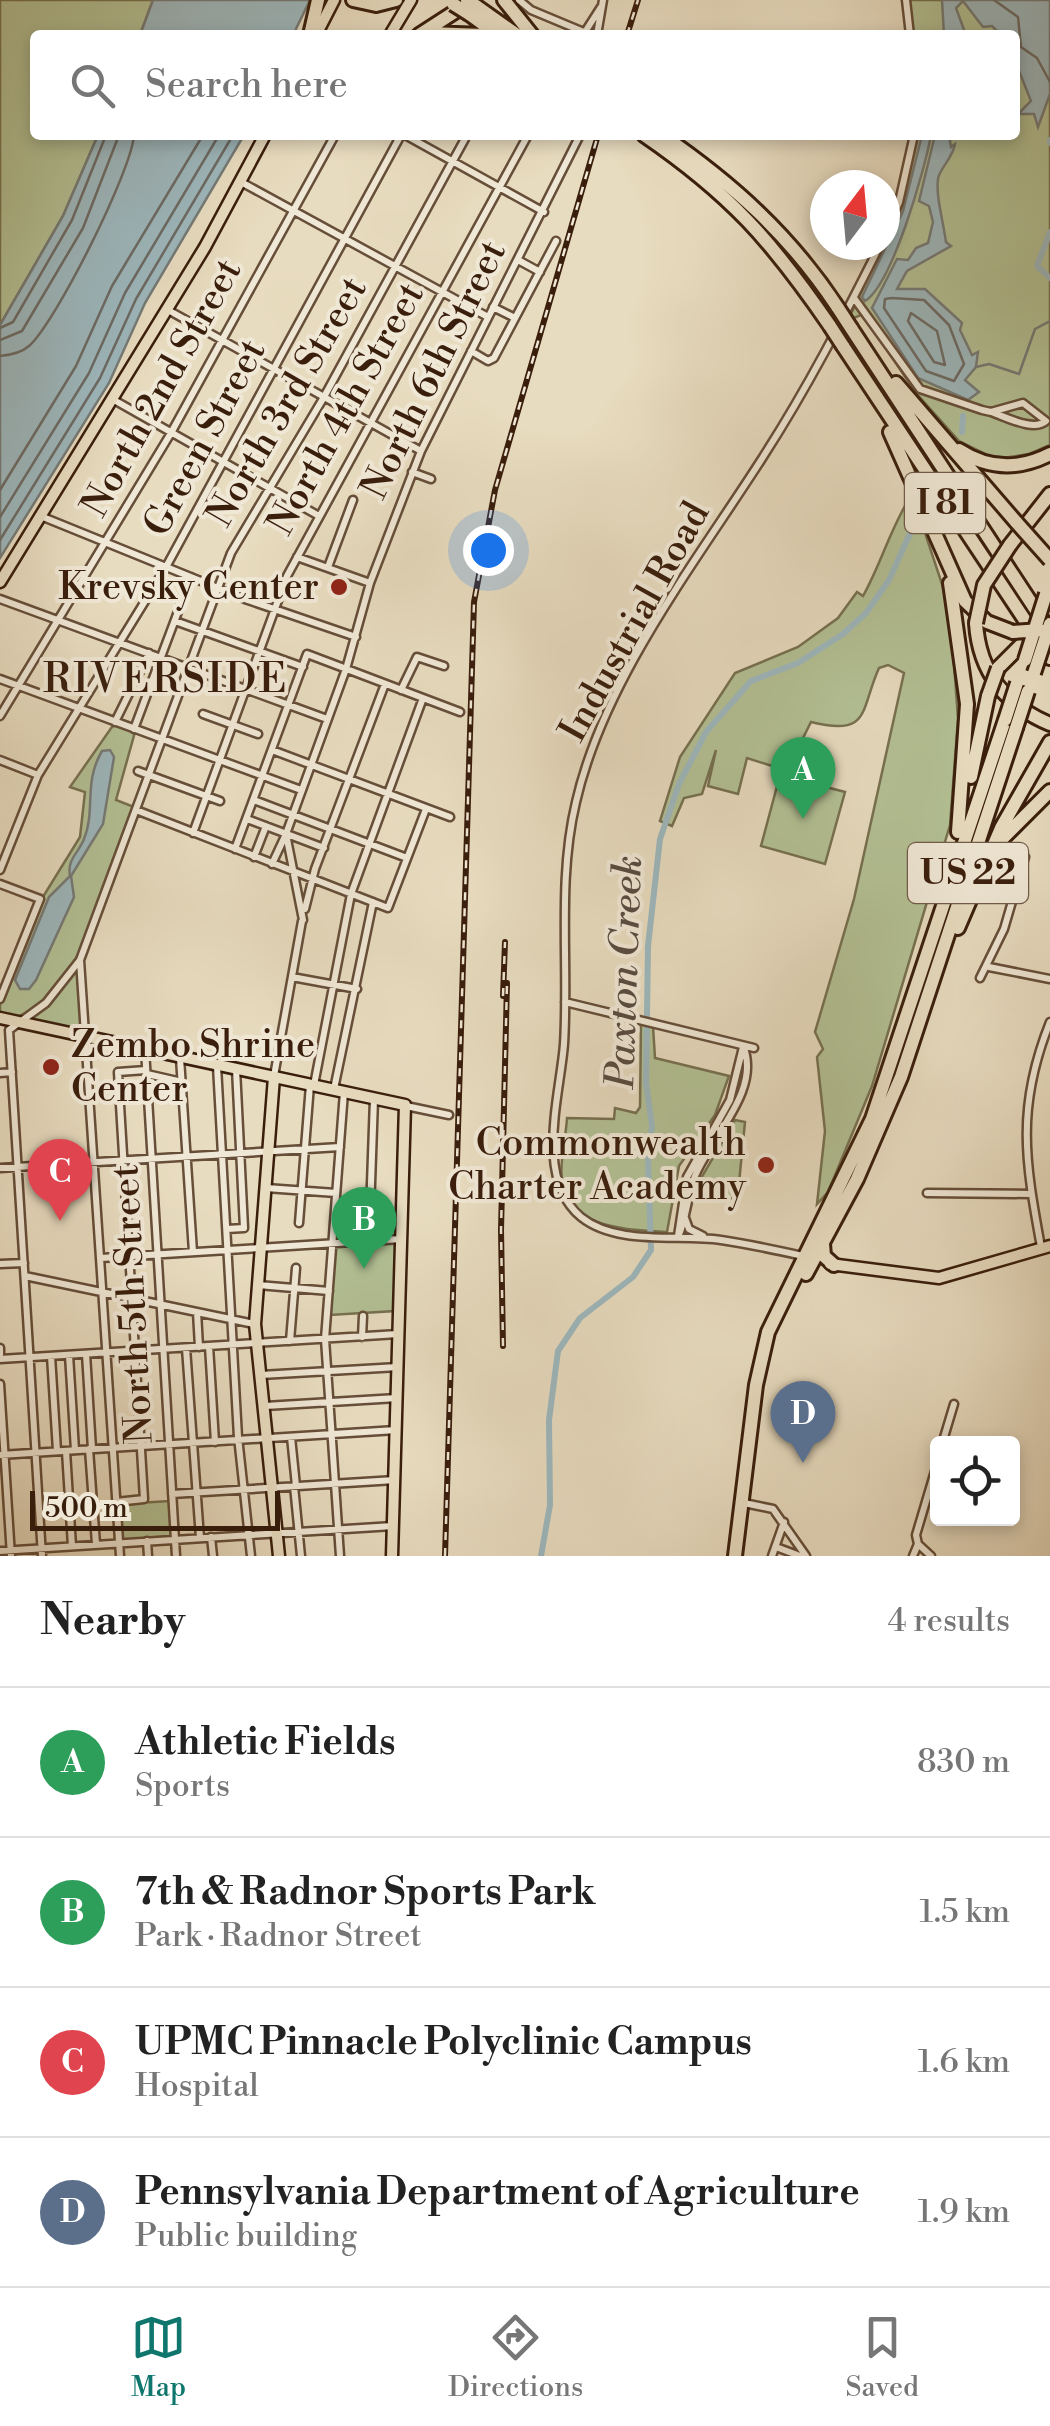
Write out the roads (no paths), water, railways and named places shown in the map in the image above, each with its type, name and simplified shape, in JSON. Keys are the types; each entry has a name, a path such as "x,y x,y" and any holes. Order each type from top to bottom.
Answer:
{"highway":[{"path":"353,0 376,6 396,0"},
{"path":"504,0 528,30"},
{"path":"429,30 458,13 464,4"},
{"path":"464,4 493,30"},
{"path":"464,4 508,30"},
{"name":"I 81","path":"667,143 740,192 809,264 842,308"},
{"name":"I 81","path":"667,143 754,222 830,326 1050,658"},
{"path":"842,308 852,326 945,440 1050,560"},
{"name":"I 81","path":"852,326 1050,629"},
{"path":"842,346 902,455 967,604 987,622 1013,632 1050,629"},
{"path":"945,440 972,458 998,466 1026,464 1050,454"},
{"path":"1050,494 984,585 976,623 982,656 998,688 1016,706 1050,724"},
{"path":"931,518 951,588 965,673 967,735 958,832"},
{"name":"US 22","path":"809,1259 823,1244 882,1122 922,1019 1048,588"},
{"path":"938,920 988,696 998,668 1020,645 1050,629"},
{"name":"US 22","path":"1022,687 1034,672 1050,629"},
{"name":"US 22","path":"738,1556 768,1357 872,1119 938,920 1010,724"},
{"path":"922,1019 1001,828 1050,742"},
{"path":"979,877 1015,822 1050,791"},
{"path":"823,1244 826,1258 834,1265"}],"main road":[{"path":"316,30 334,0"},
{"path":"393,30 411,0"},
{"path":"0,582 168,310 263,140"},
{"path":"0,1018 405,1105 392,1556"},
{"path":"274,1077 255,1324 278,1556"},
{"path":"809,1259 939,1278 1046,1246"}],"street":[{"path":"519,0 531,10 581,30"},
{"path":"906,0 909,30"},
{"path":"592,30 602,3"},
{"path":"592,30 602,3"},
{"name":"North 2nd Street","path":"0,716 171,433 332,140"},
{"name":"Green Street","path":"0,870 38,775 166,567 400,140"},
{"path":"412,140 544,212"},
{"name":"North 3rd Street","path":"18,1022 46,1003 80,960 231,552 324,397 464,140"},
{"name":"North 4th Street","path":"193,832 296,557 525,140"},
{"name":"North 6th Street","path":"272,864 346,669 370,583 412,472 578,140"},
{"path":"900,198 913,140"},
{"path":"243,178 293,210 488,317"},
{"path":"471,351 493,360 556,241"},
{"path":"518,260 540,272"},
{"name":"Industrial Road","path":"678,1237 644,1235 592,1224 572,1208 558,1183 554,1153 565,1002 567,854 575,804 596,741 662,614 825,360 842,308 854,298 873,260"},
{"path":"854,298 919,388 990,412 1038,427 1046,421 1022,403 990,412"},
{"path":"493,307 515,318"},
{"path":"842,308 864,308"},
{"path":"168,310 421,451"},
{"path":"114,400 319,516"},
{"path":"412,472 431,479"},
{"path":"328,567 353,500"},
{"path":"43,517 275,610 356,636"},
{"path":"296,557 370,583"},
{"path":"134,729 190,577"},
{"path":"0,599 327,719"},
{"path":"174,621 303,667"},
{"path":"115,722 149,653"},
{"path":"235,849 308,654 460,712"},
{"path":"401,690 418,657 444,666"},
{"path":"0,679 301,790"},
{"path":"274,1077 312,879 384,684"},
{"path":"299,1223 312,1085 351,894 424,698"},
{"path":"203,714 258,734"},
{"path":"272,750 450,816"},
{"path":"0,760 38,775"},
{"path":"138,771 220,801"},
{"path":"254,800 407,858"},
{"path":"136,810 388,908 426,810"},
{"path":"246,819 324,848"},
{"path":"254,857 266,826"},
{"path":"286,834 292,872 301,895 302,920"},
{"path":"980,978 989,966 1025,858"},
{"path":"0,884 40,900 0,999"},
{"path":"340,1556 326,1339 340,1147 339,1091 373,902"},
{"path":"80,960 120,1556"},
{"path":"989,966 1050,979"},
{"path":"292,977 357,989"},
{"path":"565,1002 730,1042 744,1052"},
{"path":"18,1022 9,1030 42,1552"},
{"path":"1046,1246 1032,1194 1024,1114 1031,1074 1050,1022"},
{"path":"744,1052 754,1048"},
{"name":"North 5th Street","path":"145,1049 176,1556"},
{"path":"678,1237 696,1172 736,1103 744,1052"},
{"path":"678,1237 684,1186 728,1106 744,1052"},
{"path":"180,1057 193,1252"},
{"path":"217,1065 232,1345 251,1556"},
{"path":"227,1229 244,1228 236,1069"},
{"path":"0,1073 12,1072"},
{"path":"116,1502 144,1499 118,1072 147,1072 182,1082"},
{"path":"369,1240 374,1099"},
{"path":"405,1105 448,1114"},
{"path":"0,1168 340,1147"},
{"path":"266,1188 336,1193"},
{"path":"926,1193 1032,1194"},
{"path":"685,1218 689,1229 708,1238"},
{"path":"678,1237 708,1238 809,1259"},
{"path":"101,1258 402,1239"},
{"path":"0,1264 24,1262"},
{"path":"290,1341 296,1268"},
{"path":"24,1276 255,1324"},
{"path":"258,1285 329,1290"},
{"path":"197,1312 199,1347"},
{"path":"362,1337 363,1316"},
{"path":"0,1348 0,1359 399,1334"},
{"path":"209,1346 215,1442"},
{"path":"186,1348 200,1538"},
{"path":"86,1354 98,1556"},
{"path":"66,1451 69,1355"},
{"path":"52,1356 80,1556"},
{"path":"260,1376 398,1367"},
{"path":"0,1384 11,1553"},
{"path":"263,1406 398,1398"},
{"path":"944,1436 954,1404"},
{"path":"2,1455 396,1430"},
{"path":"291,1436 301,1556"},
{"path":"172,1494 395,1480"},
{"path":"914,1556 930,1494"},
{"path":"744,1501 771,1507 803,1556"},
{"path":"773,1552 784,1522"},
{"path":"0,1551 42,1552 97,1544 393,1526"},
{"path":"211,1537 213,1556"},
{"path":"148,1541 148,1556"},
{"path":"918,1544 932,1556"},
{"path":"773,1552 782,1546 803,1556"}],"water":[{"path":"153,0 310,0 295,30 142,30"},
{"path":"942,0 1050,0 1050,94 1038,127 1034,114 1020,114 1031,101 1020,74 1020,30 983,27 963,1 956,8 964,30 944,30"},
{"path":"96,140 241,140 145,303 109,383 0,558 0,325 63,216"},
{"path":"921,140 930,140 900,240 900,217"},
{"path":"934,140 950,140 951,147 955,144 939,175 938,186 946,242 951,246 907,271 897,289 925,289 962,323 960,330 972,355 978,352 976,367 965,380 979,392 968,400 918,378 872,308 896,260 908,260 916,248 928,243 933,222 929,206 919,201"},
{"path":"880,260 892,260 875,291 865,301 862,297"},
{"path":"110,750 114,757 103,824 71,876 74,897 36,980 29,989 20,989 15,980 49,897 70,876 72,861 84,839 96,763 102,751"}],"waterway":[{"name":"Paxton Creek","path":"1050,232 1037,266 1050,278"},
{"path":"976,367 989,364 1019,374 1035,329 1050,321"},
{"name":"Paxton Creek","path":"962,432 963,416"},
{"name":"Paxton Creek","path":"541,1556 550,1505 549,1420 558,1351 580,1318 633,1277 651,1250 648,1160 652,1126 646,1083 648,946 660,839 679,784 706,732 751,681 798,663 843,634 866,613 889,580 917,518"}],"railway":[{"path":"629,30 638,0"},
{"path":"445,1556 474,602 495,490 597,140"},
{"path":"503,996 505,942"},
{"path":"503,1346 501,1230 507,983"}],"place":[{"name":"Krevsky Center","path":"339,587"},
{"name":"Athletic Fields","path":"803,819"},
{"name":"Zembo Shrine Center","path":"51,1067"},
{"name":"Commonwealth Charter Academy","path":"766,1165"},
{"name":"UPMC Pinnacle Polyclinic Campus","path":"60,1221"},
{"name":"7th & Radnor Sports Park","path":"364,1269"},
{"name":"Pennsylvania Department of Agriculture","path":"803,1463"}],"district":[{"name":"RIVERSIDE","path":"166,680"}]}
